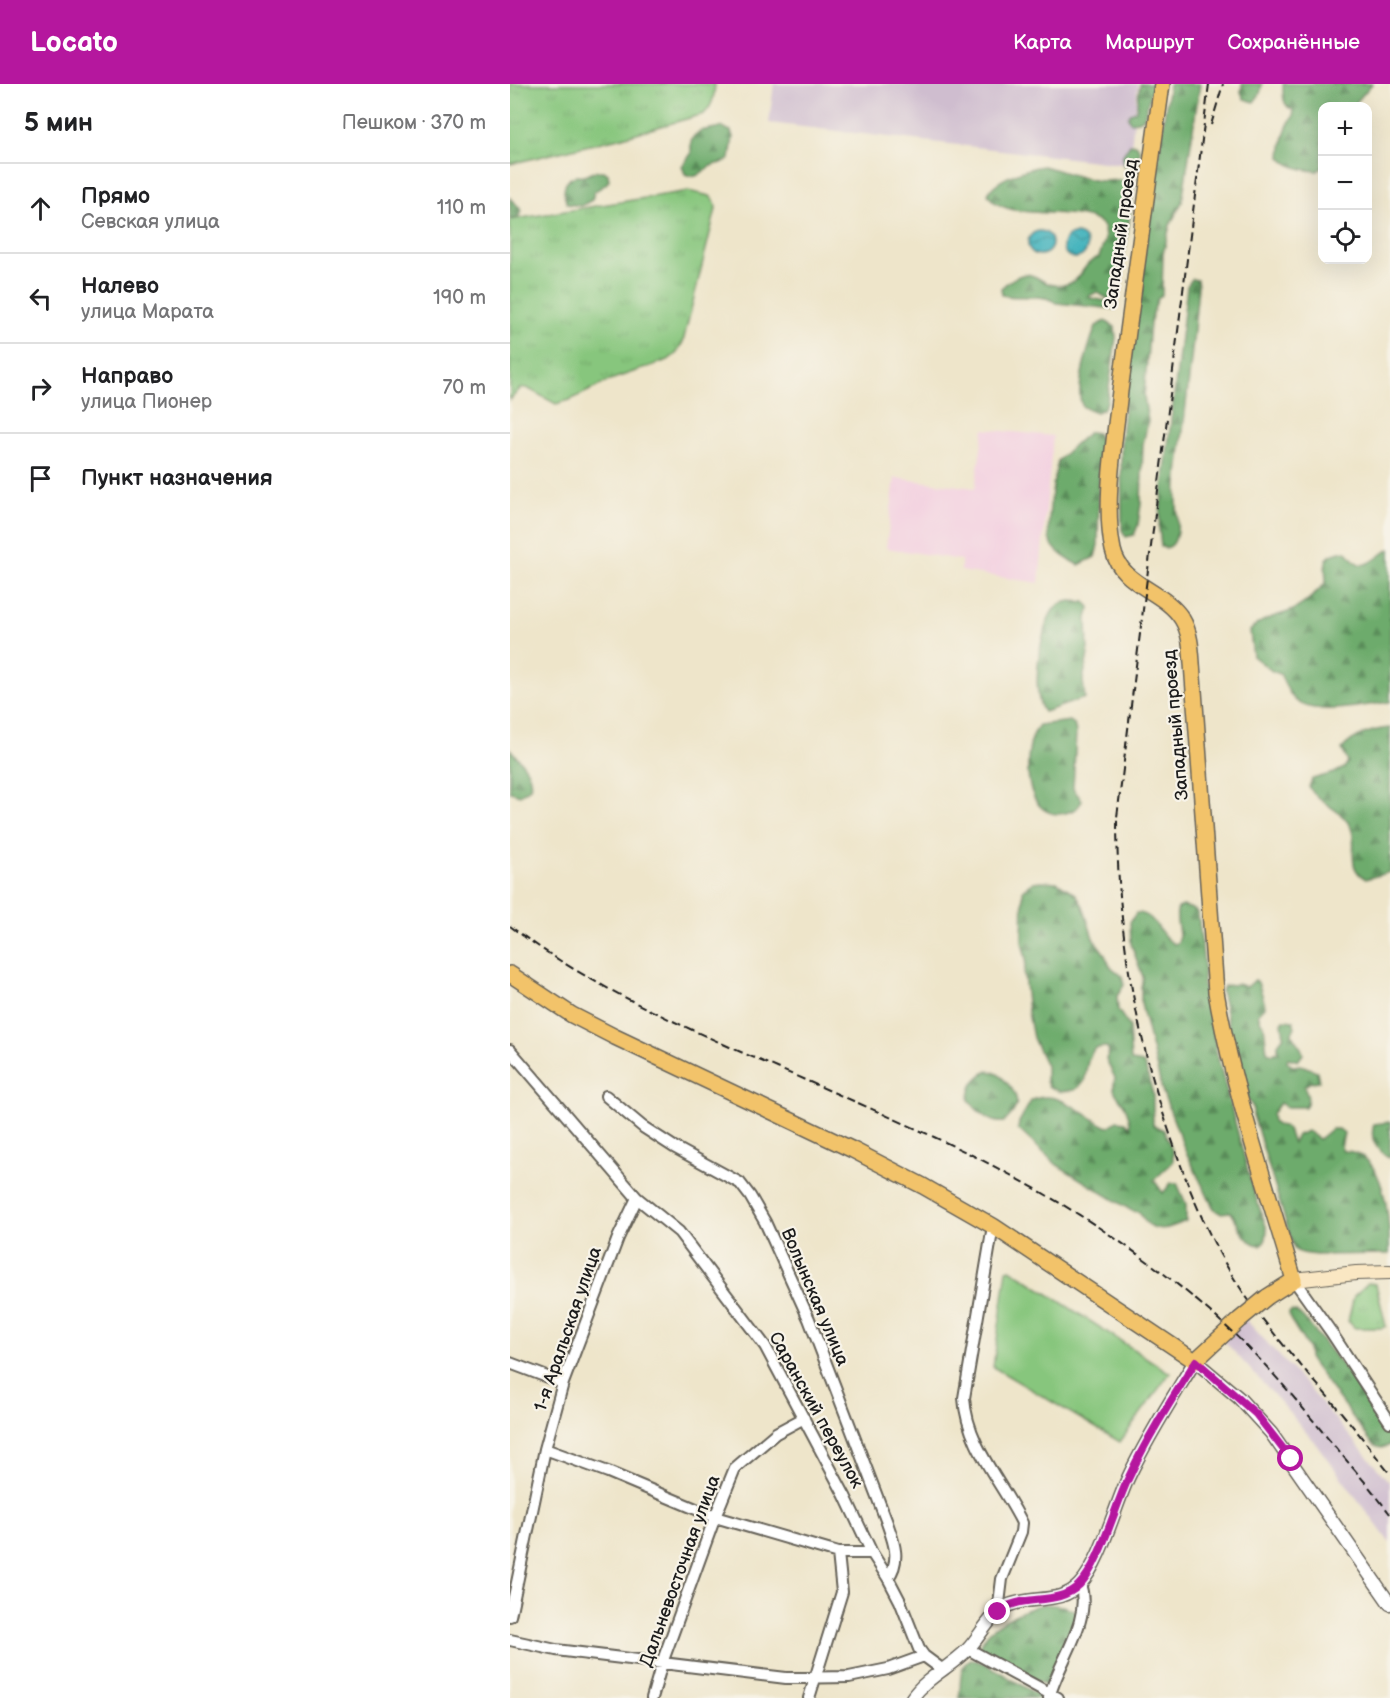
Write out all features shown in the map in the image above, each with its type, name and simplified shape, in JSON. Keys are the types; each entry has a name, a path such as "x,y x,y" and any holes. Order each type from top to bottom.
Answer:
{"main road":[{"name":"Западный проезд","path":"1162,84 1129,317 1112,467 1110,500 1113,550 1124,573 1175,610 1189,636 1217,1002 1234,1076 1294,1280"},
{"path":"510,974 572,1015 923,1186 993,1227 1196,1361 1239,1320 1267,1297 1294,1280 1356,1273 1390,1272"}],"street":[{"name":"Саранский переулок","path":"510,1051 637,1198 679,1232 765,1346 845,1496 872,1553 900,1601 919,1649 924,1656 943,1670"},
{"name":"Волынская улица","path":"606,1096 643,1127 674,1147 740,1183 750,1196 765,1222 809,1318 886,1520 895,1547 896,1558 894,1570 888,1578"},
{"name":"1-я Аральская улица","path":"510,1616 546,1449 563,1383 614,1247 637,1198"},
{"path":"993,1227 964,1398 968,1421 976,1443 1022,1523 1021,1532 1002,1579 998,1612"},
{"path":"1294,1280 1390,1422"},
{"path":"912,1698 968,1649 1004,1607 1058,1597 1080,1584 1096,1557 1133,1468 1196,1361 1256,1414 1390,1604"},
{"path":"510,1364 563,1383"},
{"name":"Дальневосточная улица","path":"652,1698 662,1663 735,1468 776,1433 804,1418"},
{"path":"546,1449 608,1472 715,1517 838,1554 872,1553"},
{"path":"808,1698 842,1592 838,1554"},
{"path":"968,1649 1053,1696 1079,1624 1083,1597 1080,1584"},
{"path":"510,1640 556,1650 786,1678 814,1676 836,1678 865,1675 924,1656"}],"shaded area":[{"path":"774,84 1138,84 1129,165 769,123"},
{"path":"984,429 1053,436 1039,583 961,571 961,560 886,548 895,478 975,488"},
{"path":"1237,1310 1308,1387 1390,1483 1390,1543 1320,1449 1214,1330"}],"green space":[{"path":"510,84 715,84 712,100 704,114 619,138 510,164"},
{"path":"1140,84 1153,84 1144,118 1130,122 1128,117 1130,113 1136,111"},
{"path":"1169,84 1200,84 1182,202 1170,225 1163,254 1162,295 1157,300 1150,323 1144,397 1148,421 1143,444 1141,503 1134,535 1126,537 1122,530 1121,438 1129,359"},
{"path":"1242,84 1262,84 1260,94 1254,102 1244,99 1241,92"},
{"path":"1283,84 1372,84 1356,102 1318,102 1318,171 1298,168 1281,157 1286,131 1293,117 1293,110 1287,106"},
{"path":"721,127 731,131 733,137 730,159 711,166 696,176 685,174 682,166 691,154 691,141 694,136 700,131"},
{"path":"1130,144 1137,145 1140,151 1137,164 1129,168 1123,165 1123,155"},
{"path":"1043,166 1088,179 1124,181 1134,187 1125,251 1118,259 1121,275 1119,290 1113,299 1108,299 1097,292 1087,297 1115,303 1115,309 1056,303 1038,297 1002,295 1001,288 1022,275 1036,277 1049,284 1073,282 1089,263 1099,257 1105,240 1104,227 1094,220 1080,216 1010,209 996,203 988,194 1004,179"},
{"path":"598,171 608,174 609,180 594,192 592,200 581,206 567,204 564,189 569,179"},
{"path":"688,191 710,196 715,202 716,209 683,342 676,354 668,360 613,379 570,400 556,404 527,388 521,388 510,400 510,220"},
{"path":"510,198 522,212 517,218 510,219"},
{"path":"1192,279 1197,280 1198,286 1177,484 1178,527 1174,542 1169,547 1163,548 1159,528 1161,504 1187,286"},
{"path":"1105,321 1115,327 1116,338 1107,402 1103,409 1096,412 1083,407 1080,400 1081,379 1096,326"},
{"path":"1090,432 1097,433 1100,439 1098,545 1095,557 1079,565 1063,556 1052,545 1049,534 1049,514 1058,461"},
{"path":"1390,549 1390,702 1340,709 1314,708 1303,705 1294,699 1280,674 1272,671 1253,656 1250,631 1259,623 1293,610 1311,598 1326,582 1327,560 1333,554 1346,551 1356,562 1364,564"},
{"path":"1070,601 1085,602 1090,607 1087,618 1088,654 1083,681 1085,698 1044,712 1040,703 1037,676 1041,645 1054,609"},
{"path":"1070,721 1074,724 1076,732 1073,789 1082,800 1079,806 1069,812 1053,814 1042,808 1034,797 1029,783 1029,750 1039,725"},
{"path":"1390,728 1390,872 1366,879 1359,874 1354,863 1353,835 1347,821 1313,793 1309,787 1312,779 1344,768 1348,762 1342,749 1352,740 1370,732"},
{"path":"510,749 530,777 530,788 520,795 510,792"},
{"path":"1033,882 1057,882 1076,894 1083,906 1093,938 1110,966 1122,976 1124,985 1117,996 1118,1010 1129,1026 1131,1061 1143,1063 1145,1066 1153,1094 1153,1125 1164,1130 1173,1153 1173,1162 1154,1180 1163,1193 1171,1183 1177,1183 1186,1204 1186,1221 1162,1229 1153,1227 1139,1212 1132,1211 1057,1165 1018,1129 1019,1122 1031,1101 1041,1097 1051,1097 1071,1105 1108,1127 1117,1121 1126,1122 1131,1129 1127,1111 1114,1090 1115,1078 1106,1059 1109,1052 1107,1047 1095,1048 1092,1052 1088,1060 1084,1082 1075,1090 1060,1092 1048,1086 1046,1081 1046,1066 1033,1038 1028,1012 1024,974 1026,959 1022,942 1023,890"},
{"path":"1183,906 1195,910 1198,914 1204,965 1203,984 1217,1054 1252,1186 1267,1229 1266,1239 1261,1245 1255,1244 1246,1237 1231,1212 1219,1213 1213,1207 1185,1150 1162,1090 1141,1004 1143,977 1131,944 1130,922 1136,913 1148,916 1164,936 1174,944 1178,943 1177,912 1178,908"},
{"path":"1254,981 1258,983 1265,1005 1258,1014 1264,1025 1267,1052 1273,1054 1278,1051 1278,1044 1284,1036 1282,1023 1284,1020 1293,1021 1295,1027 1292,1033 1303,1054 1298,1061 1288,1058 1287,1061 1292,1066 1301,1065 1317,1071 1319,1081 1304,1086 1308,1099 1305,1107 1286,1107 1280,1103 1272,1114 1273,1122 1287,1128 1293,1143 1297,1135 1307,1131 1319,1139 1331,1129 1339,1129 1344,1133 1341,1147 1343,1151 1358,1154 1369,1162 1383,1190 1388,1224 1389,1254 1316,1255 1294,1249 1253,1115 1253,1107 1244,1095 1221,990 1224,986 1237,984 1247,987"},
{"path":"988,1071 1000,1075 1015,1094 1015,1108 1004,1122 989,1119 969,1100 970,1090 974,1083"},
{"path":"1390,1122 1390,1158 1377,1148 1372,1135 1374,1124"},
{"path":"1010,1269 1170,1373 1120,1442 993,1367 1007,1270"},
{"path":"1368,1283 1376,1284 1386,1326 1382,1328 1355,1328 1348,1321 1354,1296"},
{"path":"1291,1311 1303,1317 1345,1369 1390,1430 1390,1445 1381,1448 1372,1443 1313,1364 1309,1358 1308,1348 1290,1319"},
{"path":"1044,1604 1063,1606 1076,1611 1077,1615 1047,1686 981,1651 986,1635 994,1628 1015,1615"},
{"path":"971,1659 986,1664 1043,1698 959,1698 962,1671"}],"water":[{"path":"1040,231 1045,232 1051,238 1051,248 1045,254 1040,255 1035,254 1029,248 1028,243 1029,238 1035,232"},
{"path":"1075,234 1080,235 1086,241 1086,251 1080,257 1075,258 1070,257 1064,251 1063,246 1064,241 1070,235"}],"railway":[{"path":"1209,84 1117,817 1124,938 1137,1017 1157,1095 1183,1170 1213,1241 1232,1275 1258,1313 1390,1474"},
{"path":"1211,125 1223,84"},
{"path":"510,926 562,962 645,1008 974,1156 1090,1222 1163,1273 1245,1344 1298,1402 1390,1514"}],"route":[{"path":"998,1612 1016,1603 1058,1597 1075,1589 1085,1578 1096,1557 1128,1478 1153,1431 1196,1361 1256,1414 1291,1459"}]}
